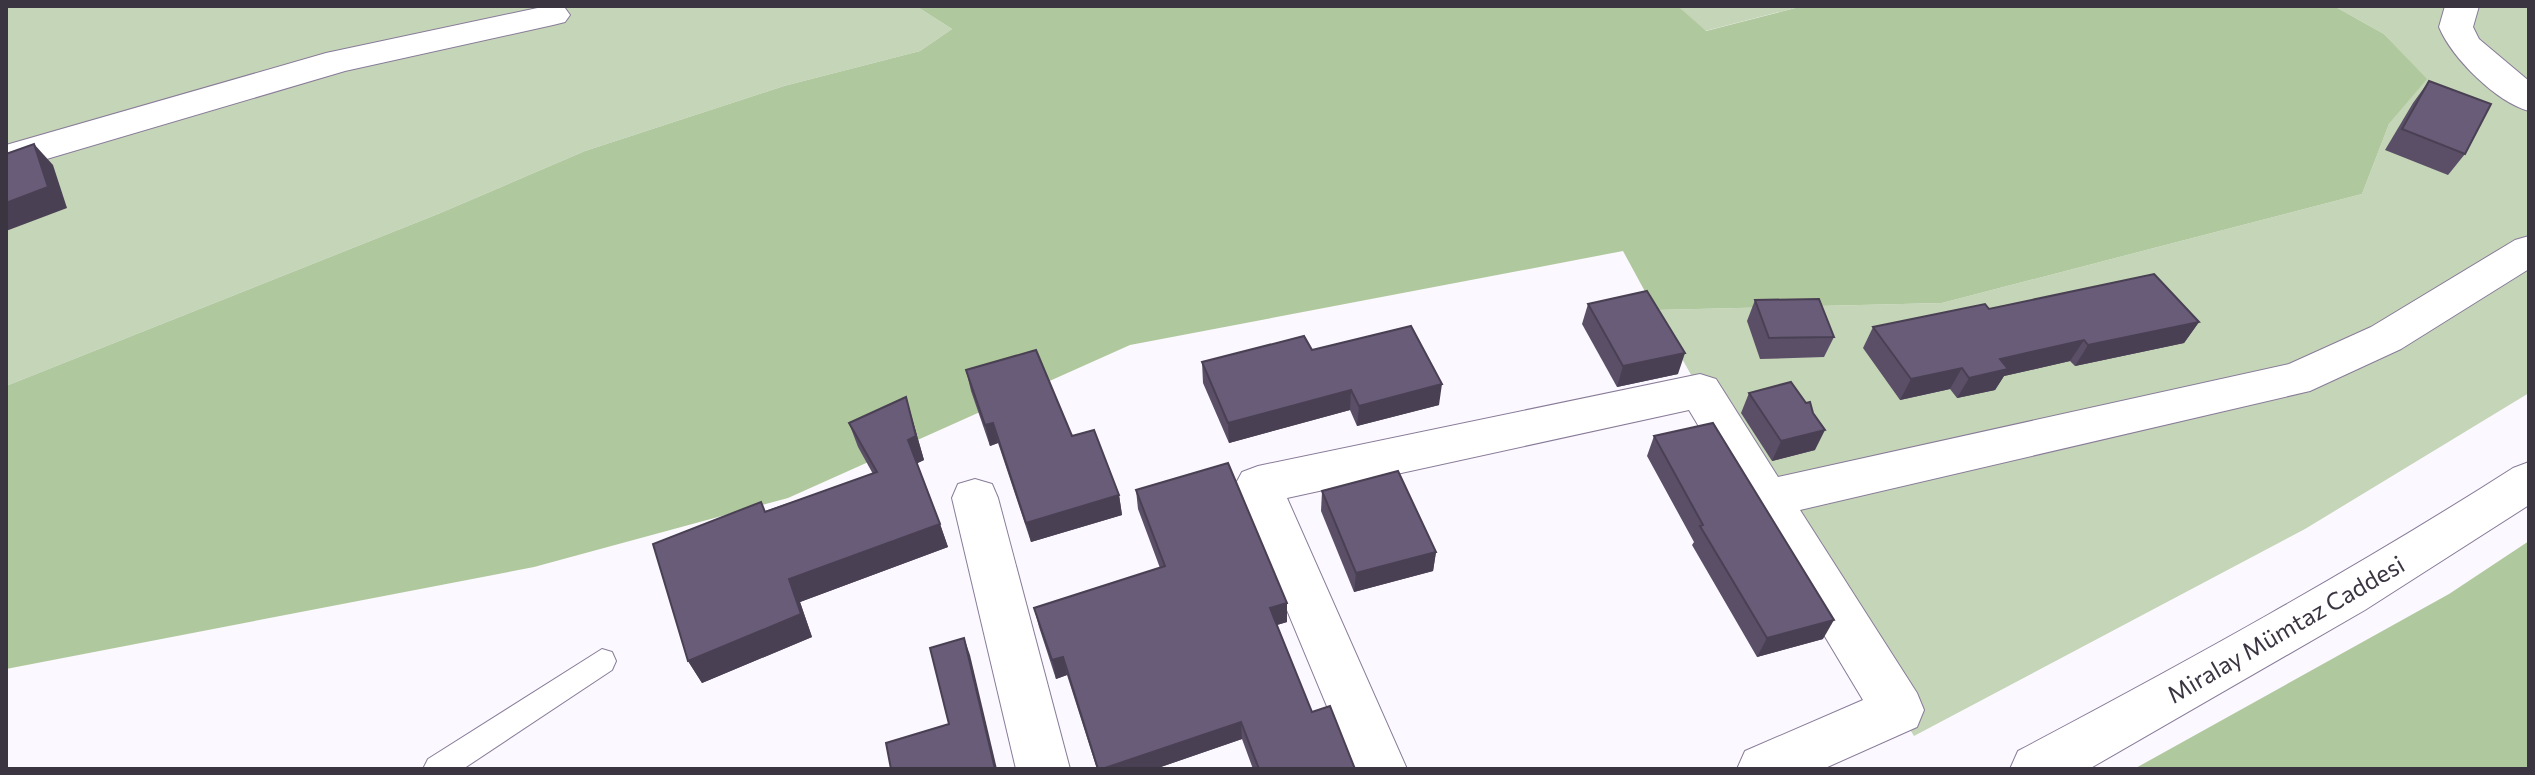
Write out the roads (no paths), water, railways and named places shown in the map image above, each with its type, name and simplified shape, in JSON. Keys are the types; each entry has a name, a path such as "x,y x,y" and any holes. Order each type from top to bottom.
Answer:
{"street":[{"path":"2462,6 2456,27 2463,43 2529,99"},
{"path":"6,158 339,61 553,15"},
{"path":"1766,499 2295,379 2343,362 2426,317 2529,250"},
{"path":"1380,769 1258,485 1700,391 1898,710 1764,769"},
{"name":"Miralay Mümtaz Caddesi","path":"2037,769 2310,618 2529,481"},
{"path":"975,498 1043,769"}],"lane":[{"path":"438,769 602,661"}]}
